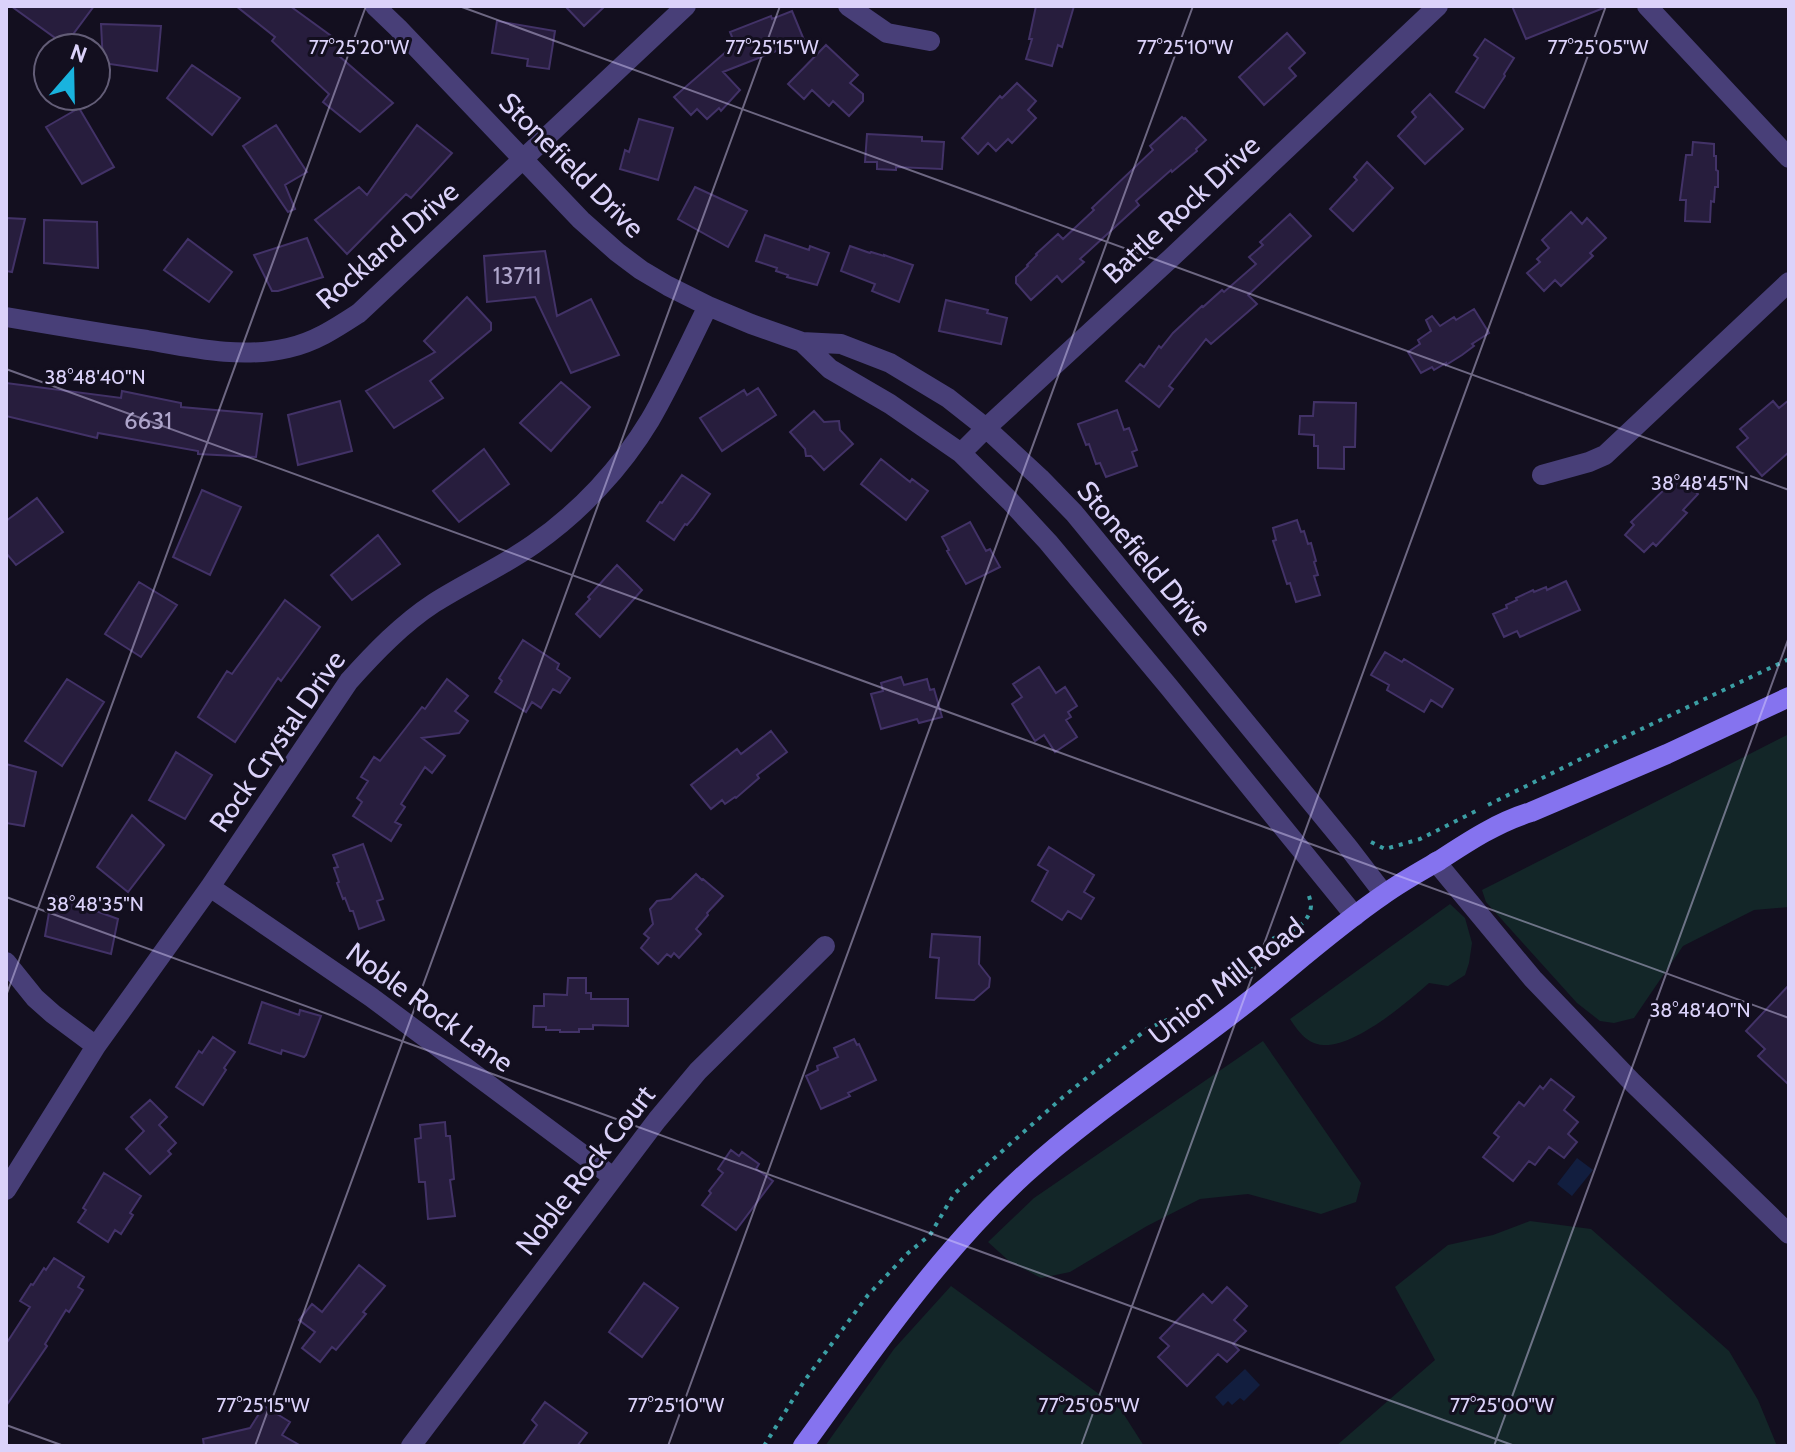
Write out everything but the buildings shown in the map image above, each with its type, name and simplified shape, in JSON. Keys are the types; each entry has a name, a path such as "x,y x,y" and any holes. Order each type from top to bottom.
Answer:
{"street":[{"name":"Stonefield Drive","path":"375,6 581,220 617,252 668,286 751,324 802,342 841,344 890,363 948,398 986,428 1074,513 1384,894"},
{"name":"Rockland Drive","path":"6,317 221,352 258,353 299,345 331,332 359,313 686,6"},
{"path":"848,6 887,33 930,41"},
{"name":"Battle Rock Drive","path":"961,453 1438,6"},
{"path":"1647,6 1789,158"},
{"path":"1542,475 1605,455 1789,282"},
{"name":"Rock Crystal Drive","path":"6,1190 96,1046 210,887 341,692 372,655 398,631 433,604 534,545 598,488 650,420 708,306"},
{"name":"Stonefield Drive","path":"802,342 830,369 890,404 961,453 1010,501 1169,687 1355,916"},
{"name":"Union Mill Road","path":"803,1446 906,1303 961,1238 1023,1175 1227,1019 1355,916 1384,894 1514,817 1667,754 1789,697"},
{"path":"1436,862 1533,979 1632,1082 1789,1234"},
{"name":"Noble Rock Lane","path":"210,887 371,997 613,1177"},
{"name":"Noble Rock Court","path":"411,1446 657,1120 698,1071 825,946"},
{"path":"6,962 35,998 96,1046"}],"green space":[{"path":"1789,734 1789,907 1754,910 1683,946 1634,1018 1614,1023 1600,1021 1577,1003 1486,902 1482,890"},
{"path":"1450,904 1465,918 1472,943 1465,975 1448,986 1429,983 1379,1023 1336,1044 1312,1042 1300,1032 1290,1019"},
{"path":"1263,1041 1361,1183 1356,1202 1321,1214 1248,1194 1200,1199 1147,1226 1070,1272 1041,1278 1009,1261 988,1242 1034,1198"},
{"path":"1530,1221 1591,1229 1729,1351 1758,1400 1777,1446 1336,1446 1435,1360 1395,1287 1448,1245 1493,1235"},
{"path":"951,1286 1121,1410 1144,1446 825,1446 894,1349"}],"water":[{"path":"1577,1158 1593,1170 1572,1196 1557,1184"},
{"path":"1245,1369 1260,1385 1244,1401 1240,1398 1232,1405 1228,1401 1223,1406 1215,1397"}]}
